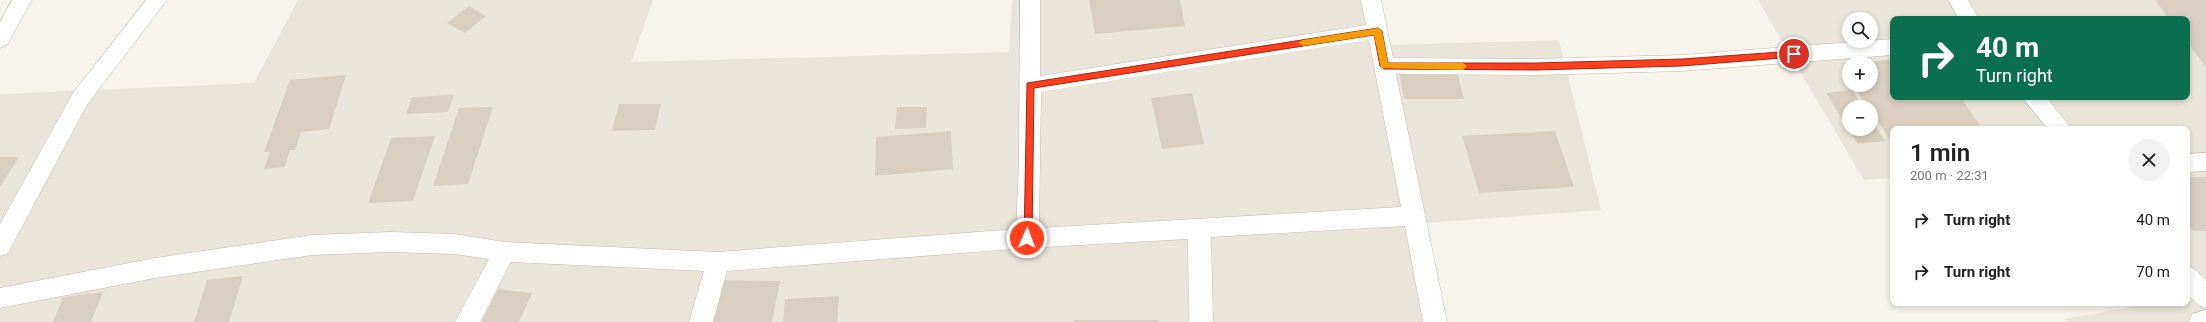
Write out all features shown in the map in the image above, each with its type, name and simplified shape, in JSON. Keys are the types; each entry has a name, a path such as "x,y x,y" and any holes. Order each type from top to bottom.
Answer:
{"street":[{"path":"0,40 22,0"},
{"path":"0,246 80,99 157,0"},
{"path":"1027,238 1030,0"},
{"path":"1371,0 1415,216 1434,322"},
{"path":"1958,0 1967,16"},
{"path":"1030,86 1378,31"},
{"path":"1384,66 1536,66 1682,62 1890,47"},
{"path":"2036,100 2058,126"},
{"path":"2190,163 2206,162"},
{"path":"0,298 155,268 312,245 391,242 454,244 505,252 718,262 1027,238 1415,216"},
{"path":"1199,228 1201,322"},
{"path":"467,322 505,252"},
{"path":"701,322 718,262"},
{"path":"2190,279 2206,298"},
{"path":"2201,322 2206,320"}],"shaded area":[{"path":"298,0 653,0 631,62 1009,52 1012,0 1376,0 1387,45 1559,40 1601,210 1413,224 1428,322 0,322 0,94 254,83"},
{"path":"1758,0 2206,0 2206,322 2067,322 2065,319 2135,306 2190,306 2190,126 1890,126 1890,178 1864,180"}],"building":[{"path":"1089,0 1180,0 1185,26 1095,34"},
{"path":"2155,0 2206,0 2206,67 2190,46 2190,16 2167,16"},
{"path":"469,6 486,16 465,33 447,23"},
{"path":"1890,59 1890,100 1962,100 1981,126 1890,126 1890,140 1878,122 1878,100 1863,100 1858,92 1878,92 1878,61"},
{"path":"1457,71 1464,99 1404,99 1399,72"},
{"path":"346,75 329,129 301,132 295,150 290,150 285,167 264,169 270,152 264,152 290,80"},
{"path":"1842,91 1853,92 1858,100 1842,100 1842,118 1826,93"},
{"path":"1192,93 1204,144 1162,149 1151,98"},
{"path":"454,95 448,112 406,114 412,97"},
{"path":"619,104 661,104 655,130 612,131"},
{"path":"493,107 468,184 433,186 459,108"},
{"path":"897,107 927,107 926,128 895,129"},
{"path":"1878,130 1885,141 1858,144 1853,136 1878,136"},
{"path":"951,131 953,169 875,176 876,137"},
{"path":"1555,131 1574,187 1479,193 1462,136"},
{"path":"435,136 413,201 368,203 391,138"},
{"path":"0,157 19,157 0,187"},
{"path":"2190,177 2206,177 2206,231 2193,231 2190,226"},
{"path":"243,276 229,322 194,322 207,280"},
{"path":"717,280 780,281 772,322 708,322"},
{"path":"498,289 532,293 519,322 482,322"},
{"path":"103,292 91,322 53,322 63,297"},
{"path":"839,296 837,322 783,322 785,299"},
{"path":"1074,320 1159,320 1159,322 1074,322"}],"slow traffic":[{"path":"1303,43 1378,31 1384,66 1463,66"}],"route":[{"path":"1027,238 1030,162 1030,86 1378,31 1384,66 1536,66 1682,62 1794,54"}]}
